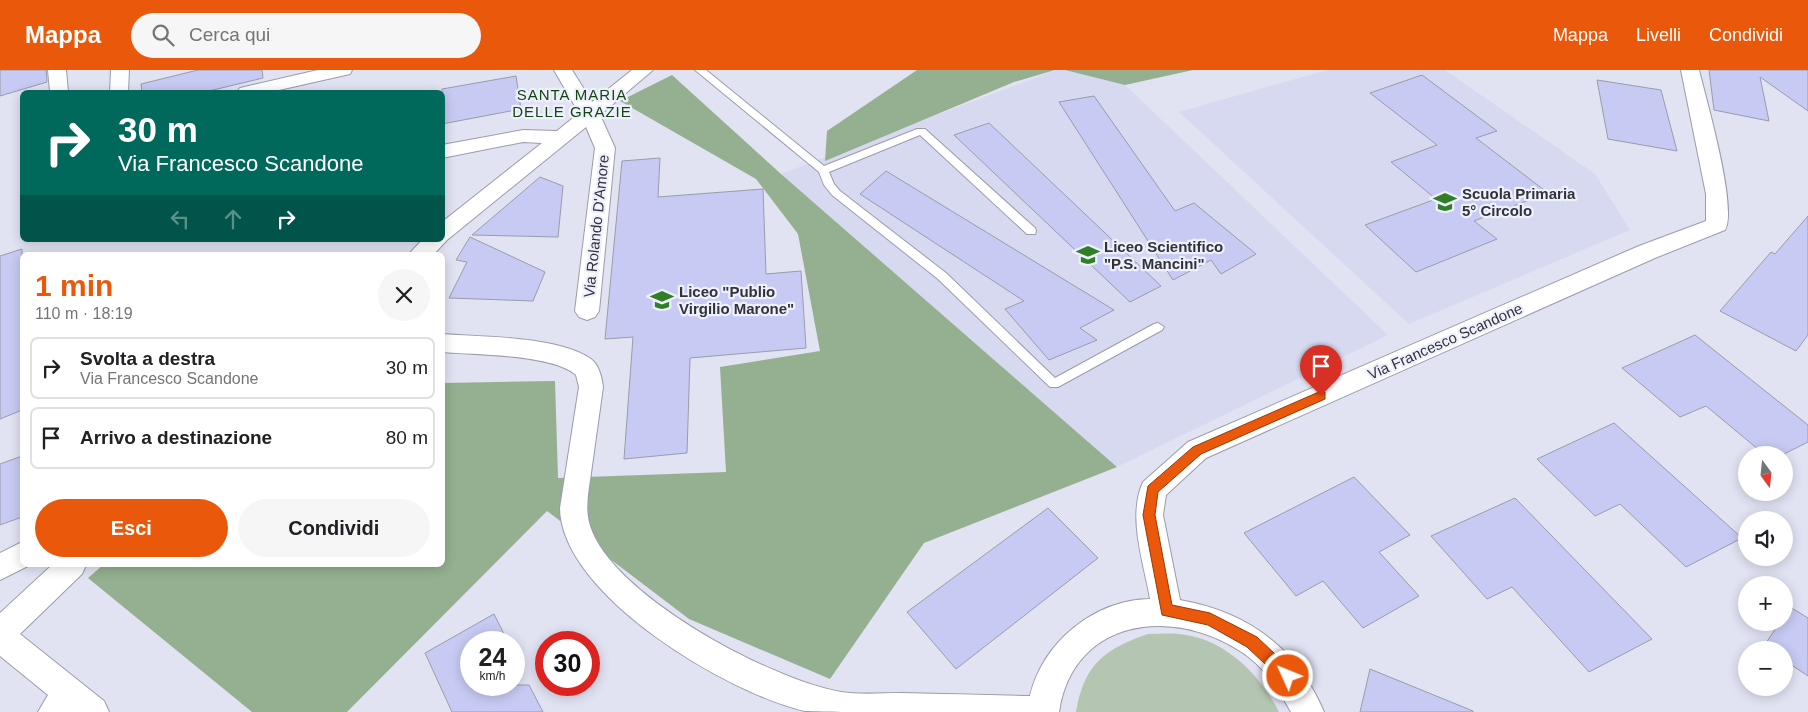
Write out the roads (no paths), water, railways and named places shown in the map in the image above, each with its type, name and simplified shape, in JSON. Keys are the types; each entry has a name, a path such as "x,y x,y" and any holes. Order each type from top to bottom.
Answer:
{"street":[{"path":"57,70 59,90"},
{"path":"119,90 120,70"},
{"path":"256,90 343,70"},
{"name":"Via Rolando D'Amore","path":"563,70 590,114 604,148 587,311"},
{"path":"445,232 644,70"},
{"name":"Via Francesco Scandone","path":"1166,610 1149,515 1152,490 1197,450 1638,256 1717,225 1717,194 1690,70"},
{"path":"445,151 522,136 561,137"},
{"path":"422,252 434,242"},
{"path":"445,343 554,354 573,360 584,367 590,376 591,387 574,504 575,524 586,552 607,580 632,602 694,643 759,680 839,709 1043,712 1052,676 1071,647 1098,626 1130,613 1166,610 1210,620 1252,642 1288,676 1308,712"},
{"path":"0,567 20,556"},
{"path":"70,567 0,635 62,702 93,712"}],"lane":[{"path":"700,70 822,170 829,185 836,194 942,276 1054,384 1158,327"},
{"path":"822,170 921,131 1031,231"}],"place":[{"name":"Scuola Primaria 5° Circolo","path":"1445,202"},
{"name":"Liceo Scientifico \"P.S. Mancini\"","path":"1088,255"},
{"name":"Liceo \"Publio Virgilio Marone\"","path":"662,300"}],"district":[{"name":"SANTA MARIA DELLE GRAZIE","path":"572,102"}]}
